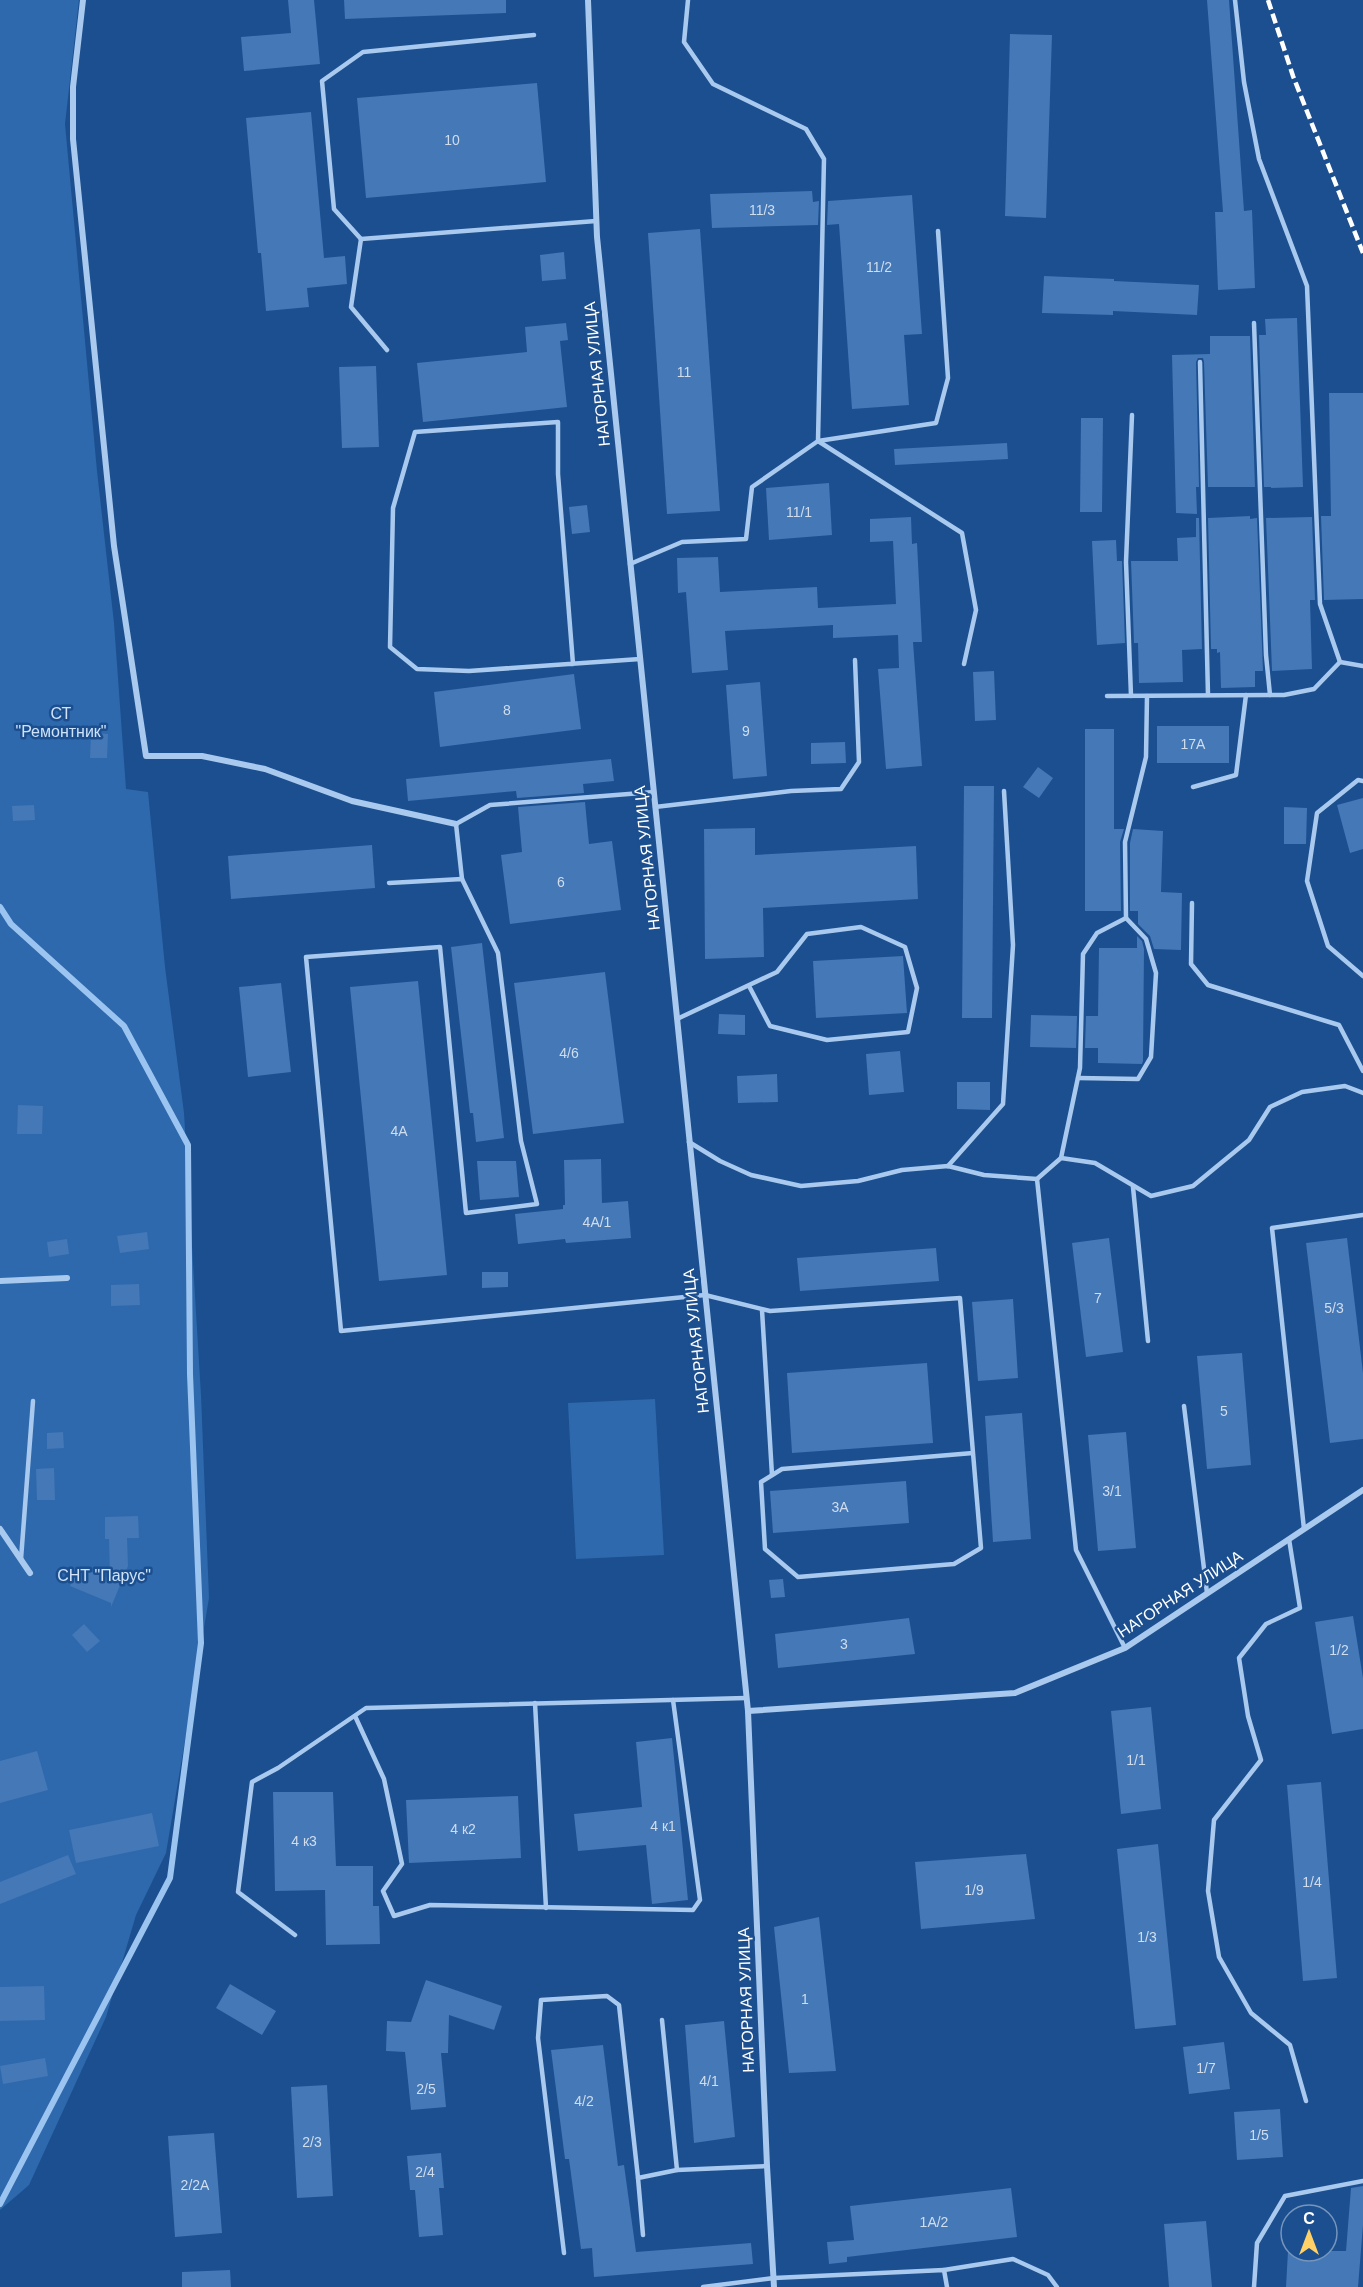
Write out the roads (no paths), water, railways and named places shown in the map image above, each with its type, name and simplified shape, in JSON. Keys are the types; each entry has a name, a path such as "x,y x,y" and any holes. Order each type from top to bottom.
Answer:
{"street":[{"path":"83,0 73,87 73,139 114,546 146,756 202,756 265,769 352,801 456,824"},
{"name":"НАГОРНАЯ УЛИЦА","path":"588,0 596,221 748,1712 774,2287"},
{"path":"0,1281 67,1278"},
{"name":"НАГОРНАЯ УЛИЦА","path":"748,1712 1015,1694 1125,1648 1363,1490"},
{"path":"0,1529 30,1573"}],"lane":[{"path":"688,0 684,42 713,84 806,129 824,159 818,441"},
{"path":"1235,0 1244,82 1259,159 1307,286 1320,604 1340,662"},
{"path":"387,350 351,307 360,239 334,209 322,81 363,52 534,35"},
{"path":"360,239 596,221"},
{"path":"630,564 682,542 746,539 753,487 818,441 936,423 948,378 938,231"},
{"path":"1254,323 1266,655 1270,695"},
{"path":"1200,362 1208,695"},
{"path":"1131,696 1126,562 1132,415"},
{"path":"573,663 558,474 558,422 415,432 393,508 390,647 417,669 469,671 640,659"},
{"path":"818,441 962,533 976,610 964,664"},
{"path":"655,807 791,791 842,789 859,762 855,660"},
{"path":"1340,662 1363,666"},
{"path":"1107,696 1284,695 1314,689 1340,662"},
{"path":"1193,787 1236,775 1246,695"},
{"path":"1078,1078 1138,1079 1151,1057 1156,973 1146,939 1126,918 1125,842 1146,757 1147,696"},
{"path":"1363,781 1358,780 1317,813 1307,881 1328,946 1363,976"},
{"path":"948,1166 1003,1104 1012,945 1004,791"},
{"path":"654,792 490,805 456,824 462,879 498,953 521,1141 537,1204 466,1214 440,946 306,957 340,1331 705,1295 770,1311 960,1298 981,1548 954,1564 798,1576 765,1549 761,1482 782,1468 973,1454"},
{"path":"389,883 462,879"},
{"path":"1192,903 1191,964 1208,985 1340,1025 1363,1071"},
{"path":"689,1142 720,1161 751,1175 801,1186 858,1181 902,1170 948,1166 984,1175 1037,1179 1061,1158 1078,1078 1083,954 1096,933 1126,918"},
{"path":"677,1019 777,972 807,934 861,927 905,947 917,988 908,1032 827,1040 770,1026 749,986"},
{"path":"1061,1158 1095,1163 1132,1187 1151,1196 1193,1186 1249,1140 1270,1107 1302,1092 1345,1086 1363,1093"},
{"path":"1037,1179 1076,1550 1125,1648"},
{"path":"1132,1187 1148,1341"},
{"path":"1304,1529 1272,1228 1363,1215"},
{"path":"762,1310 772,1475"},
{"path":"21,1560 33,1401"},
{"path":"1184,1406 1208,1593"},
{"path":"1289,1539 1299,1608 1266,1624 1239,1658 1248,1716 1261,1760 1215,1820 1208,1891 1219,1957 1251,2013 1290,2045 1306,2102"},
{"path":"295,1935 238,1892 252,1782 278,1768 366,1708 746,1698"},
{"path":"355,1716 384,1779 402,1864 383,1891 394,1916 430,1905 693,1910 700,1900 673,1700"},
{"path":"535,1703 546,1908"},
{"path":"564,2253 538,2038 541,2000 607,1996 620,2005 643,2235"},
{"path":"662,2019 677,2170"},
{"path":"638,2178 677,2170 767,2166"},
{"path":"1254,2287 1257,2243 1285,2196 1363,2181"},
{"path":"703,2287 774,2278 944,2270 1012,2259 1047,2275 1057,2287"},
{"path":"944,2270 947,2287"}],"waterway":[{"path":"0,907 11,924 124,1026 188,1145 190,1374 201,1643 170,1878 0,2204"}],"railway":[{"path":"1268,0 1293,76 1363,253"}],"park label":[{"name":"СТ \"Ремонтник\"","path":"61,722"},
{"name":"СНТ \"Парус\"","path":"104,1575"}]}
